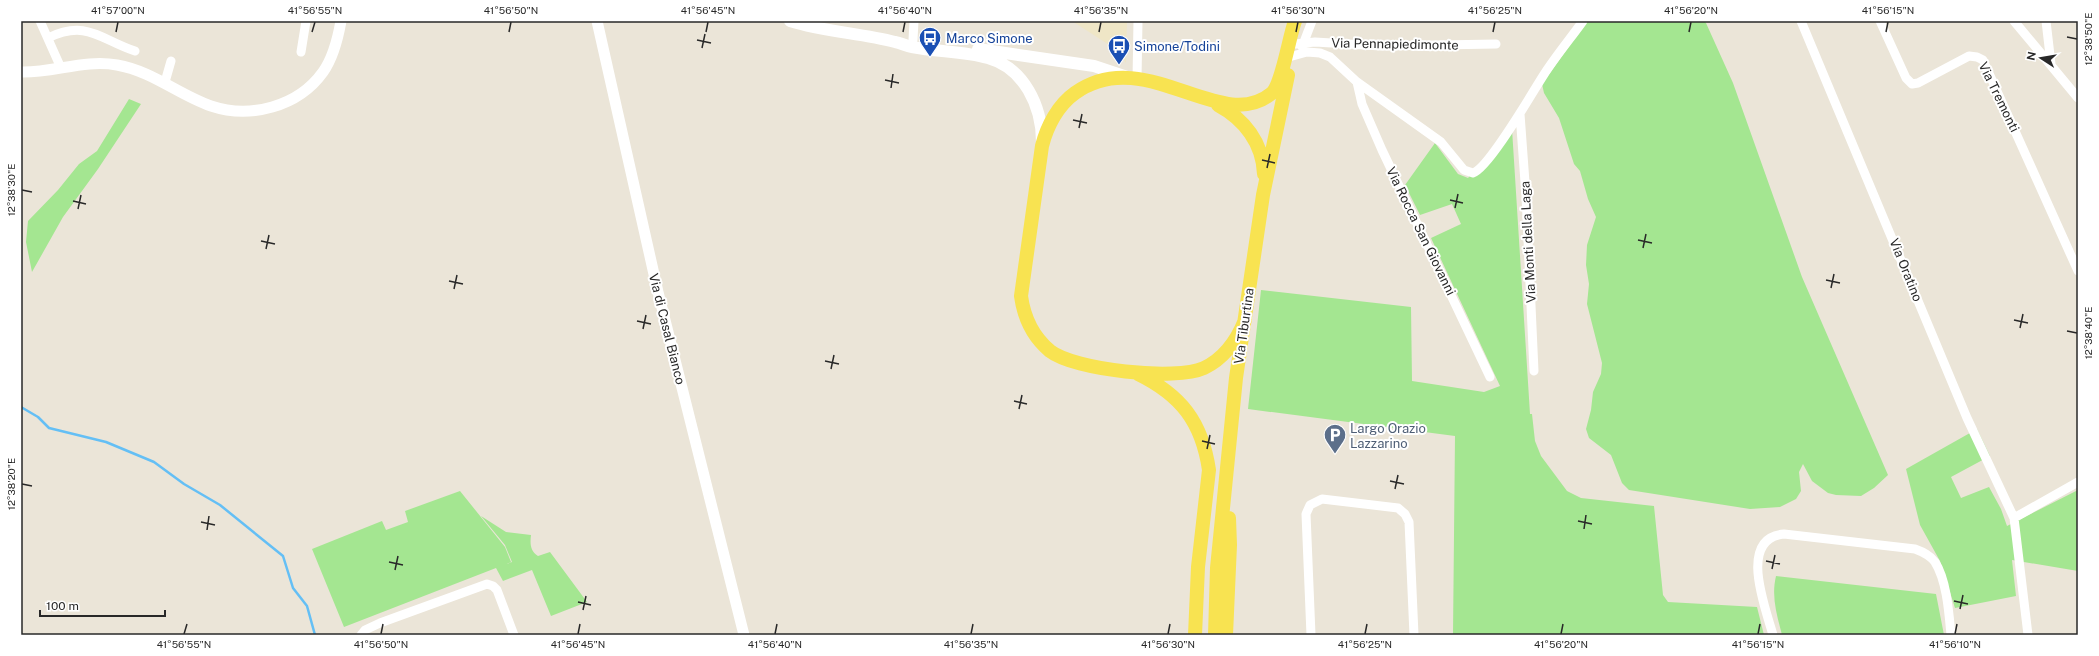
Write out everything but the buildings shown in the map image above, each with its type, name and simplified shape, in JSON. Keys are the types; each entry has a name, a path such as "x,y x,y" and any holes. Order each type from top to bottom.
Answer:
{"main road":[{"path":"790,21 823,30 895,42 912,47 987,58 1001,63 1012,71 1025,85 1035,101 1041,127 1042,146"},
{"path":"1212,102 1226,104 1243,103 1255,101 1272,93 1279,83 1295,21"},
{"name":"Via Tiburtina","path":"1215,635 1217,568 1245,320 1263,195 1296,50 1301,21"},
{"path":"895,42 913,40 1094,66 1132,78 1168,84 1212,102 1235,115 1252,134 1262,160 1264,180 1263,195"},
{"path":"1132,78 1112,78 1083,87 1071,96 1053,118 1046,132 1042,146 1022,282 1024,312 1030,329 1038,340 1051,352 1065,360 1083,365 1128,372 1179,374 1203,368 1224,354 1233,343 1245,320"},
{"path":"1128,372 1145,378 1161,387 1187,410 1195,422 1207,454 1209,470 1198,567 1195,635"},
{"path":"1226,482 1230,536 1226,635"}],"street":[{"path":"40,21 61,68"},
{"path":"301,52 306,21"},
{"path":"21,72 34,72 88,63 117,65 147,73 210,106 228,111 246,112 278,106 306,88 322,72 333,53 341,21"},
{"name":"Via di Casal Bianco","path":"597,21 658,292 744,635"},
{"path":"913,40 914,21"},
{"path":"1132,78 1138,21"},
{"path":"1312,21 1296,50 1325,54 1357,82 1440,142 1464,170 1471,173 1478,172 1481,168 1520,114 1543,75 1583,21"},
{"name":"Via Oratino","path":"1801,21 1967,418 2014,518 2028,635"},
{"name":"Via Tremonti","path":"1880,21 1907,81 1912,84 1918,83 1969,56 1977,57 1983,60 2078,271"},
{"path":"2014,21 2078,98"},
{"path":"2046,21 2051,64"},
{"path":"48,38 67,31 85,30 109,38 135,51"},
{"name":"Via Pennapiedimonte","path":"1296,50 1381,46 1496,44"},
{"path":"164,82 171,61"},
{"name":"Via Rocca San Giovanni","path":"1357,82 1362,104 1382,150 1490,377"},
{"name":"Via Monti della Laga","path":"1520,114 1526,196 1534,371"},
{"path":"2014,518 2078,482"},
{"path":"1311,635 1306,514 1310,505 1322,499 1398,508 1405,514 1409,522 1414,635"},
{"path":"1774,635 1757,574 1760,554 1766,542 1771,538 1784,534 1915,549 1927,554 1935,563 1946,594 1951,635"},
{"path":"361,635 365,630 380,623 487,584 493,586 496,590 514,635"}],"shaded area":[{"path":"1072,21 1127,21 1126,63 1117,50"}],"green space":[{"path":"1587,21 1704,21 1706,23 1733,83 1802,277 1888,475 1874,488 1861,496 1836,495 1828,493 1812,481 1803,464 1799,472 1801,491 1796,499 1780,507 1750,509 1629,490 1622,483 1611,455 1589,438 1586,429 1591,410 1593,392 1601,374 1602,363 1587,304 1589,284 1586,265 1587,245 1596,217 1588,199 1580,171 1574,164 1559,118 1544,93 1542,84"},
{"path":"129,99 141,104 98,169 63,217 32,272 26,242 28,221 58,190 79,164 97,151"},
{"path":"1512,129 1530,414 1532,414 1535,441 1541,456 1567,491 1581,498 1654,506 1663,595 1668,602 1757,607 1764,635 1453,635 1455,436 1248,409 1261,290 1411,307 1412,381 1484,392 1500,386 1431,238 1461,224 1452,204 1420,215 1405,185 1435,143 1458,174 1468,178"},
{"path":"1977,429 1990,456 1951,477 1961,498 1989,487 2001,509 2007,526 2078,490 2078,571 2012,560 2016,596 1955,608 1940,561 1920,525 1906,469"},
{"path":"460,491 505,547 511,562 507,564 512,562 505,545 481,516 506,532 531,535 533,552 538,556 550,552 587,602 551,616 532,570 503,581 496,568 344,627 312,549 382,521 386,530 408,522 405,511"},
{"path":"1776,576 1936,594 1944,635 1782,635 1774,599"}],"waterway":[{"path":"21,407 38,417 49,428 106,442 154,462 184,484 220,505 283,556 293,588 307,606 315,635"}],"place":[{"name":"Marco Simone","path":"930,58"},
{"name":"Simone/Todini","path":"1119,66"},
{"name":"Largo Orazio Lazzarino","path":"1335,454"}]}
